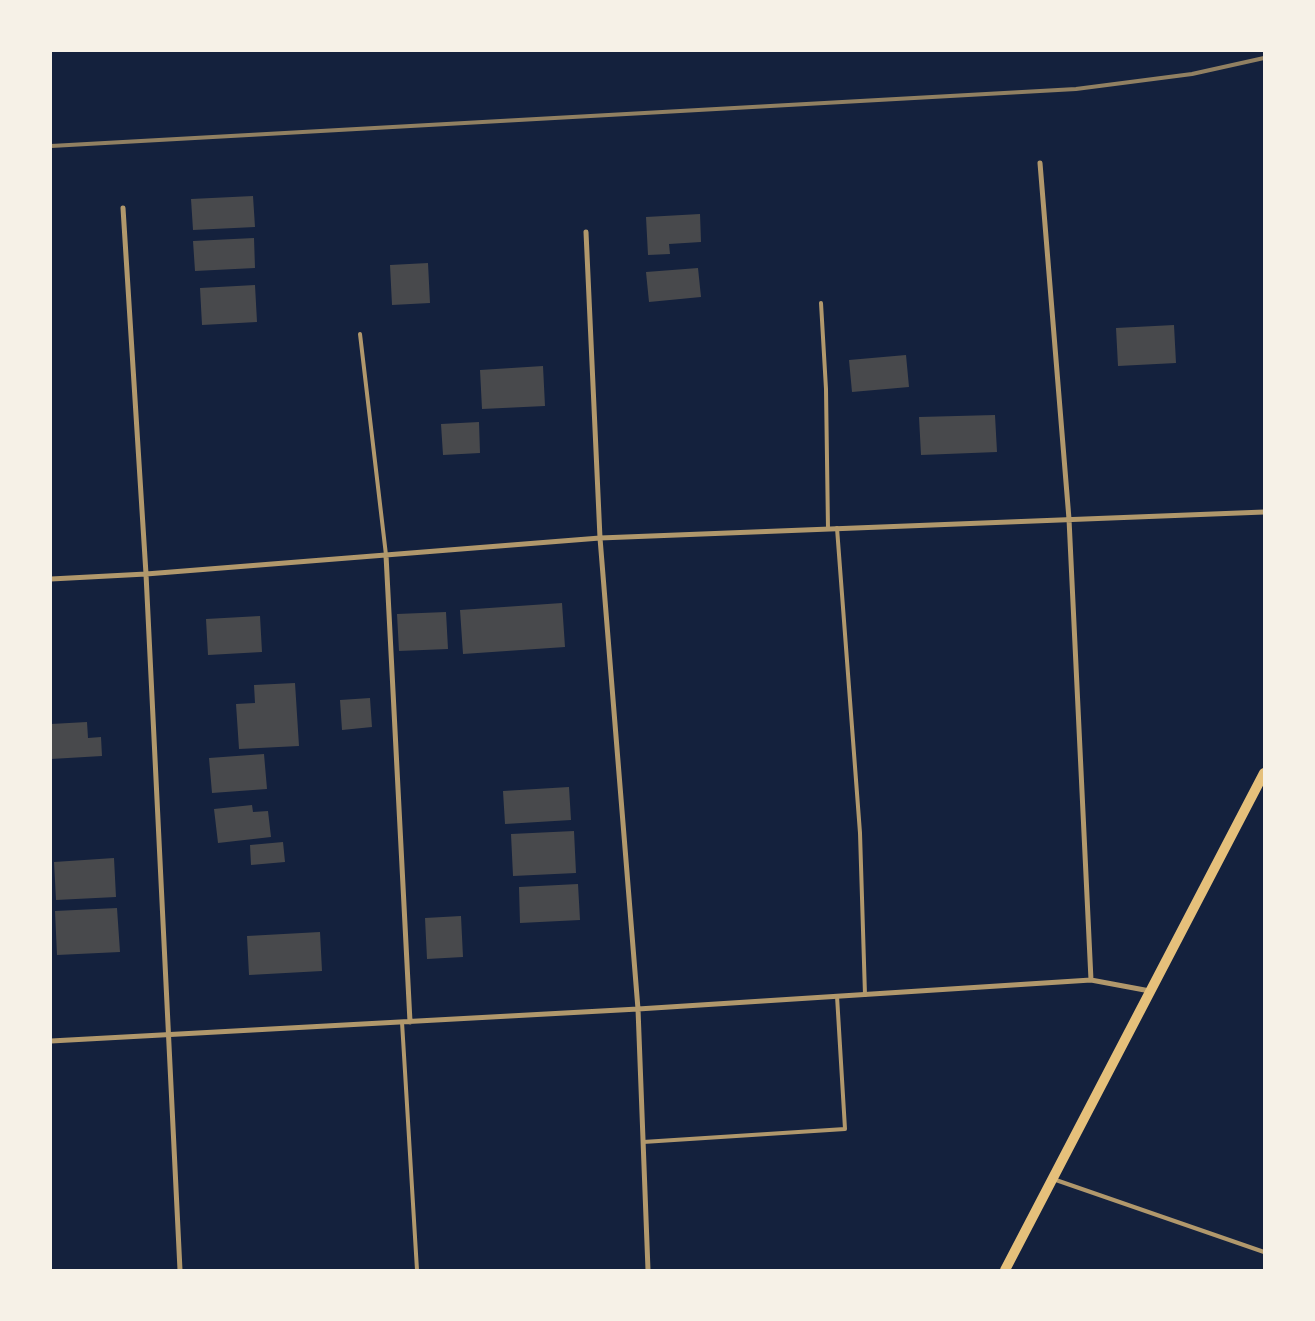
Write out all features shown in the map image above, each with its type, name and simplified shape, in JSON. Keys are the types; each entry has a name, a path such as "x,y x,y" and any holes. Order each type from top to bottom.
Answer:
{"main road":[{"path":"1005,1270 1264,773"}],"street":[{"path":"1040,163 1069,519 1091,980"},
{"path":"123,208 146,574 180,1270"},
{"path":"586,232 600,538 638,1009 648,1270"},
{"path":"51,578 146,574 600,538 1264,512"},
{"path":"386,554 410,1022"},
{"path":"51,1041 638,1009 1091,980 1152,991"}],"lane":[{"path":"820,303 826,389 828,529"},
{"path":"360,334 386,554"},
{"path":"837,528 860,833 865,995"},
{"path":"643,1142 845,1129 837,996"},
{"path":"402,1022 417,1270"},
{"path":"1053,1179 1264,1252"}],"building":[{"path":"253,196 255,227 193,230 191,199"},
{"path":"700,214 701,242 669,244 670,254 648,255 646,217"},
{"path":"254,238 255,268 195,271 193,241"},
{"path":"428,263 430,303 392,305 390,265"},
{"path":"698,268 701,297 649,302 646,272"},
{"path":"255,285 257,322 202,325 200,288"},
{"path":"1174,325 1176,363 1118,366 1116,328"},
{"path":"906,355 909,387 852,392 849,360"},
{"path":"543,366 545,406 482,409 480,370"},
{"path":"995,415 997,452 921,455 919,417"},
{"path":"479,422 480,453 443,455 441,424"},
{"path":"562,603 565,647 463,654 460,610"},
{"path":"446,612 448,649 399,651 397,614"},
{"path":"260,616 262,652 208,655 206,619"},
{"path":"295,683 299,746 239,749 236,704 255,703 254,685"},
{"path":"370,698 372,727 342,730 340,700"},
{"path":"87,722 88,738 101,737 102,756 51,759 51,724"},
{"path":"264,754 267,789 212,793 209,758"},
{"path":"569,787 571,820 505,824 503,791"},
{"path":"252,805 253,812 268,811 271,837 218,843 214,809"},
{"path":"574,831 576,873 513,876 511,834"},
{"path":"283,842 285,862 251,865 250,845"},
{"path":"114,858 116,897 56,900 54,862"},
{"path":"578,884 580,920 520,923 519,887"},
{"path":"117,908 120,952 57,955 55,911"},
{"path":"461,916 463,957 427,959 425,918"},
{"path":"320,932 322,971 249,975 247,936"}],"railway":[{"path":"51,146 1076,89 1192,74 1264,58"}]}
